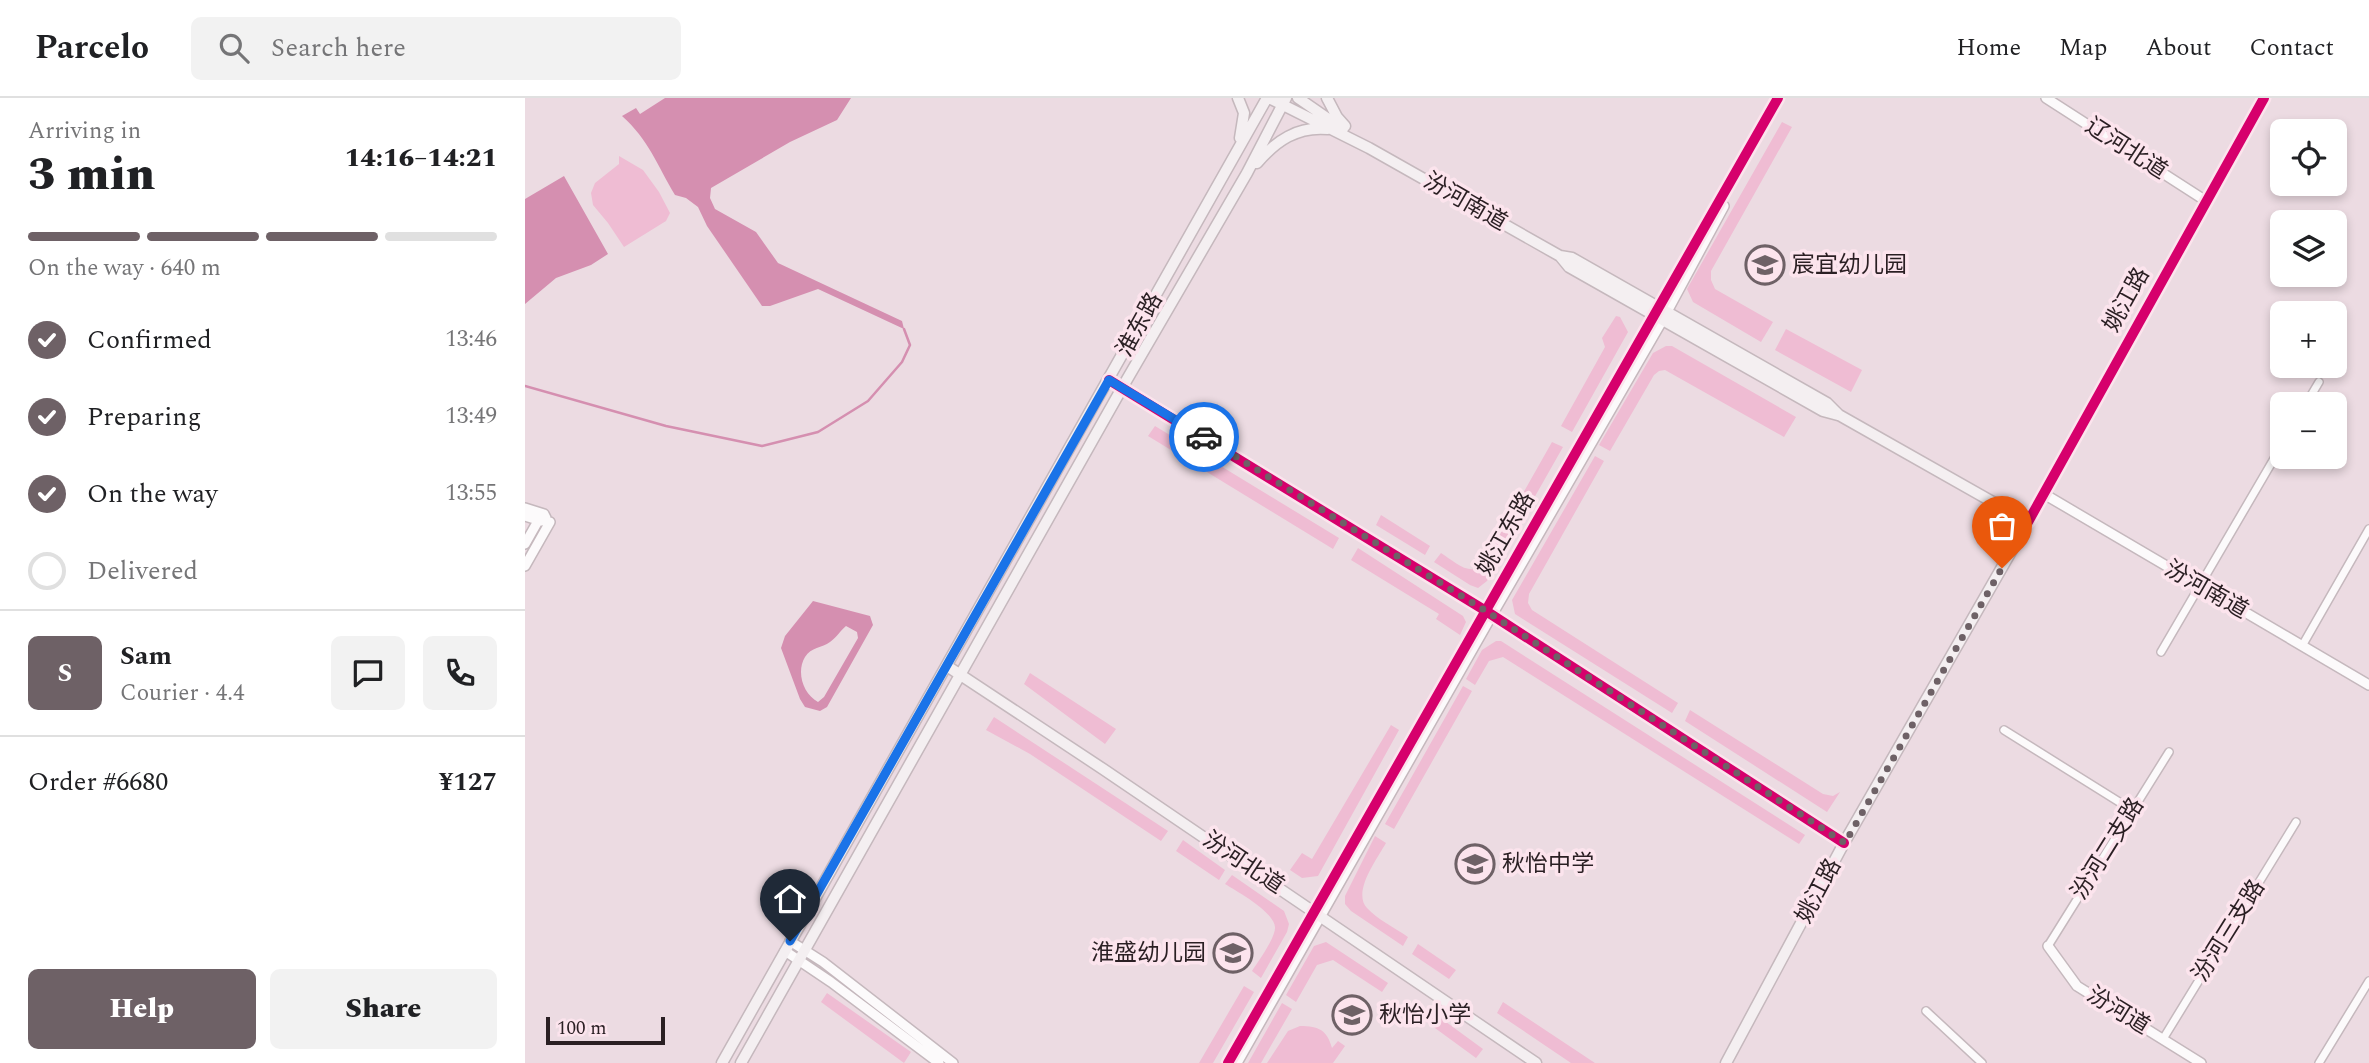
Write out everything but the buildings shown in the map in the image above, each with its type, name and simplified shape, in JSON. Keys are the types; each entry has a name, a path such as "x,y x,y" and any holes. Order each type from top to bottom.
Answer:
{"main road":[{"path":"1235,154 1242,132 1244,113 1238,98"},
{"name":"淮东路","path":"722,1063 1268,98"},
{"name":"汾河南道","path":"1268,98 1284,102 1560,256 1572,258 1664,309 1827,402 1839,415"},
{"name":"汾河南道","path":"1297,98 1369,148"},
{"path":"1328,98 1337,117 1352,135"},
{"name":"淮东路","path":"741,1063 1122,388 1247,173 1284,102"},
{"path":"1247,173 1265,153 1287,135 1311,129 1334,130"},
{"name":"汾河南道","path":"1560,256 1569,267 1658,319 1823,411 1839,415 2028,522"},
{"name":"姚江路","path":"1726,1063 1845,843 2028,522"},
{"name":"汾河北道","path":"947,666 1536,1063"}],"street":[{"name":"姚江东路","path":"1237,1063 1318,914 1664,309 1780,98"},
{"name":"辽河北道","path":"2046,98 2206,201"},
{"name":"姚江路","path":"2028,522 2264,98"},
{"path":"1109,380 1489,613 1845,843"},
{"path":"2313,392 2319,382"},
{"path":"2161,652 2270,465"},
{"name":"汾河南道","path":"2044,494 2369,685"},
{"path":"525,508 544,519"},
{"path":"525,516 544,519"},
{"path":"525,544 544,519"},
{"path":"525,566 544,519"},
{"path":"2302,646 2369,529"},
{"path":"2004,730 2132,810"},
{"name":"汾河二支路","path":"2048,946 2169,752"},
{"name":"汾河三支路","path":"2162,1039 2296,822"},
{"name":"姚江东路","path":"1228,1063 1318,914"},
{"path":"790,941 806,950 953,1063"},
{"name":"汾河道","path":"2048,946 2077,986 2201,1063"},
{"path":"785,951 939,1063"},
{"path":"2319,1063 2369,981"},
{"path":"1927,1011 1982,1063"}],"shaded area":[{"path":"665,98 851,98 837,120 790,142 711,188 710,198 715,209 756,232 778,263 902,321 904,329 818,289 770,306 762,306 707,226 698,207 686,198 675,195 646,144 622,116 636,108 640,114"},
{"path":"1782,122 1792,127 1711,271 1715,289 1773,322 1761,342 1693,302 1687,289"},
{"path":"619,156 643,170 670,213 666,221 624,247 593,205 591,193 595,183 619,164"},
{"path":"564,176 608,254 591,265 556,278 525,304 525,199"},
{"path":"1616,316 1620,317 1628,332 1572,432 1561,426 1605,347 1602,338"},
{"path":"1786,329 1862,370 1851,392 1775,350"},
{"path":"1672,346 1796,417 1784,437 1665,370 1654,375 1610,451 1599,445 1653,353"},
{"path":"1155,426 1339,538 1333,549 1148,436"},
{"path":"1552,442 1563,447 1487,581 1478,588 1434,562 1441,553 1466,568 1477,569 1482,566"},
{"path":"1595,456 1604,461 1529,594 1528,603 1532,610 1678,703 1672,713 1515,614 1512,600"},
{"path":"1381,515 1430,546 1425,555 1376,525"},
{"path":"1358,548 1463,616 1466,622 1460,635 1436,619 1439,614 1351,560"},
{"path":"813,601 870,616 873,625 827,707 820,711 805,707 800,699 781,648 785,636","holes":["846,626 857,632 858,638 824,697 818,702 808,694 801,676 805,657 810,651 832,641"]},
{"path":"1496,641 1501,641 1805,835 1799,844 1503,657 1489,661 1475,685 1466,679 1482,650"},
{"path":"1030,673 1116,729 1105,744 1024,684"},
{"path":"1463,686 1472,691 1394,829 1385,824"},
{"path":"1690,710 1823,794 1833,796 1840,792 1827,812 1685,721"},
{"path":"994,717 1168,831 1161,841 1030,754 986,730"},
{"path":"1391,725 1399,730 1318,876 1302,878 1290,870 1302,853 1312,859"},
{"path":"1375,836 1386,843 1367,876 1362,893 1363,901 1376,916 1408,937 1403,946 1351,911 1345,904 1345,896"},
{"path":"1183,840 1225,870 1219,880 1176,851"},
{"path":"1232,875 1284,911 1289,924 1261,978 1252,971 1270,943 1275,927 1269,915 1225,884"},
{"path":"1326,942 1388,983 1382,992 1333,960 1317,965 1296,1002 1286,995 1314,946"},
{"path":"1418,944 1456,970 1449,979 1412,954"},
{"path":"1244,986 1254,992 1213,1063 1199,1063"},
{"path":"827,993 911,1052 904,1063 821,1002"},
{"path":"1503,1002 1595,1063 1571,1063 1497,1013"},
{"path":"1282,1003 1292,1009 1261,1063 1248,1063"},
{"path":"1431,1011 1483,1049 1476,1058 1424,1020"},
{"path":"1300,1026 1321,1030 1328,1037 1332,1048 1338,1041 1345,1046 1333,1063 1267,1063 1288,1031"}],"waterway":[{"path":"525,386 666,426 762,446 818,432 868,401 902,362 910,345 904,329"}],"cycle path":[{"path":"1228,1063 1778,98"},
{"path":"2028,522 2264,98"},
{"path":"1109,380 1486,611 1844,843"}],"way so far":[{"path":"1204,437 1486,611 1845,843 2002,568"}],"place":[{"name":"宸宜幼儿园","path":"1765,265"},
{"name":"秋怡中学","path":"1475,864"},
{"name":"淮盛幼儿园","path":"1233,953"},
{"name":"秋怡小学","path":"1352,1015"}],"route":[{"path":"790,941 1109,380 1204,437"}]}
